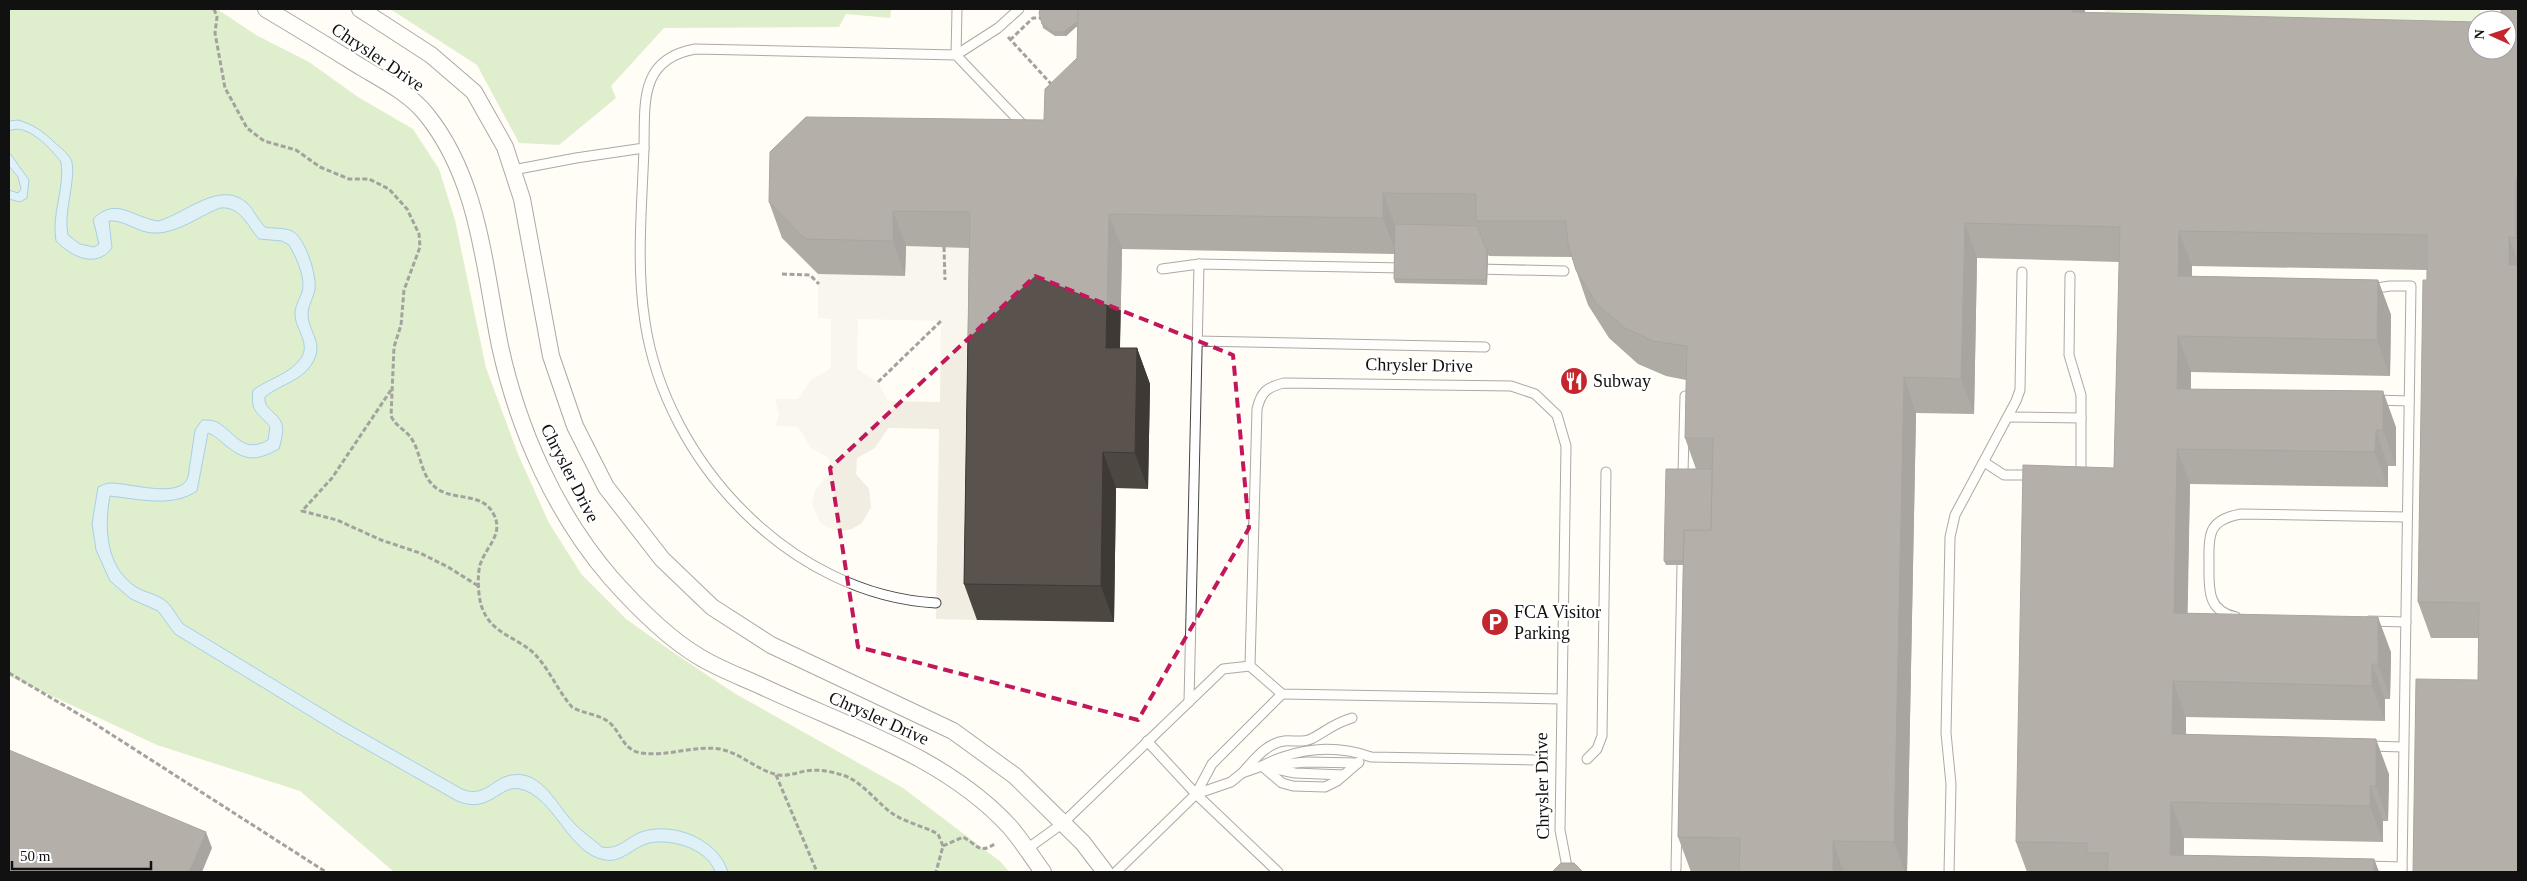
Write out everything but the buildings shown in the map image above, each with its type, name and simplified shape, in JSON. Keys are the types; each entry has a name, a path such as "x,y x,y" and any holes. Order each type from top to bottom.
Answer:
{"street":[{"name":"Chrysler Drive","path":"266,9 397,89 425,112 451,152 467,188 479,232 501,348 511,388 525,429 561,506 584,543 611,577 642,610 698,656 926,761 971,792 1004,822 1027,849 1042,872"},
{"name":"Chrysler Drive","path":"360,9 431,55 474,92 505,147 522,199 551,356 575,426 606,487 662,559 712,607 771,645 953,730 1015,776 1083,843 1105,872"}],"lane":[{"path":"957,9 956,55 1033,138"},
{"path":"936,603 899,599 872,591 818,568 791,550 732,500 697,454 682,430 665,393 650,346 645,322 640,261 647,90 651,76 660,64 671,56 684,51 746,49 956,55 998,28 1018,9"},
{"path":"513,170 644,148"},
{"path":"1188,702 1199,264"},
{"path":"1162,269 1199,264 1416,268"},
{"path":"1465,269 1564,271"},
{"path":"1949,872 1950,784 1946,733 1950,537 1955,515 2008,417 2020,390 2022,375 2022,272"},
{"path":"2070,276 2069,355 2081,395 2081,475 2071,475"},
{"path":"2353,866 2402,870 2411,286 2363,289"},
{"path":"1197,341 1485,347"},
{"name":"Chrysler Drive","path":"1250,666 1257,408 1264,391 1271,386 1284,383 1511,386 1535,394 1557,415 1566,446 1560,830 1568,872"},
{"path":"1683,473 1685,396"},
{"path":"2369,400 2409,401"},
{"path":"2008,417 2081,418"},
{"path":"1984,462 2004,475 2042,475"},
{"path":"1587,758 1597,749 1602,736 1606,472"},
{"path":"2249,618 2225,614 2213,604 2209,595 2210,537 2214,528 2223,520 2241,514 2407,517"},
{"path":"1676,869 1682,566"},
{"path":"2357,621 2406,622"},
{"path":"1027,849 1063,823 1223,669 1250,666 1282,694 1562,699"},
{"path":"1116,872 1196,794 1212,764 1282,694"},
{"path":"1196,794 1231,782 1259,754 1272,745 1282,741 1309,740 1334,723 1352,718"},
{"path":"1147,741 1196,794 1278,872"},
{"path":"2364,746 2404,747"},
{"path":"1242,773 1262,766 1281,756 1313,750 1351,750 1371,757 1535,760"},
{"path":"1262,766 1282,783 1292,786 1325,787 1332,785 1358,763 1371,757"},
{"path":"1262,766 1308,762 1358,763"}],"path":[{"path":"214,9 217,17 215,32 224,88 247,128 264,141 296,150 320,167 349,180 369,179 377,182 398,197 419,234 420,247 404,290 401,325 394,347 391,416 395,425 412,439 428,480 440,491 480,502 490,507 495,515 497,534 480,566 482,610 498,629 530,649 572,707 579,712 610,722 620,738 632,750 653,753 720,749 747,758 766,771 784,776 816,770 845,775 892,813 910,824 938,834 942,846 936,872"},
{"path":"1051,18 1033,18 1009,39 1055,88"},
{"path":"944,247 945,280"},
{"path":"782,274 810,275 819,284"},
{"path":"878,382 941,321"},
{"path":"392,387 332,478 302,511 337,520 382,540 420,553 448,567 480,587"},
{"path":"9,673 92,722 326,872"},
{"path":"776,774 817,872"},
{"path":"942,846 952,844 963,837 982,850 987,850 996,843"}],"highlighted area":[{"path":"1035,276 1233,355 1249,528 1138,720 858,647 830,468"}],"green space":[{"path":"9,9 217,9 256,35 309,62 358,97 413,129 439,169 455,220 486,368 518,454 549,523 582,575 626,619 677,655 734,693 903,788 1001,862 1009,872 394,872 300,791 157,745 9,676"},
{"path":"390,9 891,9 890,18 846,14 839,27 664,28 611,86 616,98 559,145 519,143 477,65"},
{"path":"2105,9 2480,10 2467,10 2467,42 2104,35"}],"shaded area":[{"path":"906,246 983,248 977,620 936,619 939,429 888,428 875,448 857,458 856,474 869,489 871,507 862,523 852,529 842,531 828,528 820,522 812,504 815,490 829,474 829,458 811,448 798,427 775,426 779,415 775,399 798,399 811,380 831,368 831,319 818,318 818,274 905,276","holes":["858,319 941,321 940,402 888,401 878,382 857,369"]}],"water":[{"path":"18,120 41,131 71,159 73,169 67,227 68,235 80,244 94,247 99,244 93,219 101,212 109,209 117,208 158,221 202,200 225,195 237,197 247,203 265,227 289,230 297,235 306,248 312,266 315,289 308,314 317,346 315,358 311,366 299,377 265,397 266,405 282,424 279,449 264,456 245,457 232,451 208,433 197,491 187,496 166,501 110,496 107,521 110,546 118,569 126,579 136,587 167,602 183,624 346,723 462,789 480,791 504,777 516,774 527,776 545,788 576,825 602,847 613,847 636,834 654,829 680,831 705,842 715,850 723,860 728,872 715,872 711,864 704,857 686,846 675,843 655,842 646,844 621,858 611,860 592,856 571,837 542,802 532,794 520,789 506,791 486,802 478,804 457,801 339,734 175,634 158,611 131,599 110,581 96,550 92,524 98,487 109,483 117,483 165,489 175,488 183,484 188,477 195,430 202,420 217,422 246,444 259,444 268,440 270,427 254,408 253,390 291,368 304,352 295,314 302,292 303,280 289,245 282,241 259,239 243,218 227,208 220,208 184,226 156,233 146,232 119,222 109,221 112,248 106,254 99,258 91,259 69,252 56,241 55,231 62,172 61,162 45,144 31,133 16,129 9,131 9,121"},
{"path":"9,152 29,180 27,198 20,202 9,199 9,190 18,193 21,189 18,177 9,166"}],"place":[{"name":"Subway","path":"1574,381"},
{"name":"FCA Visitor Parking","path":"1495,622"}]}
